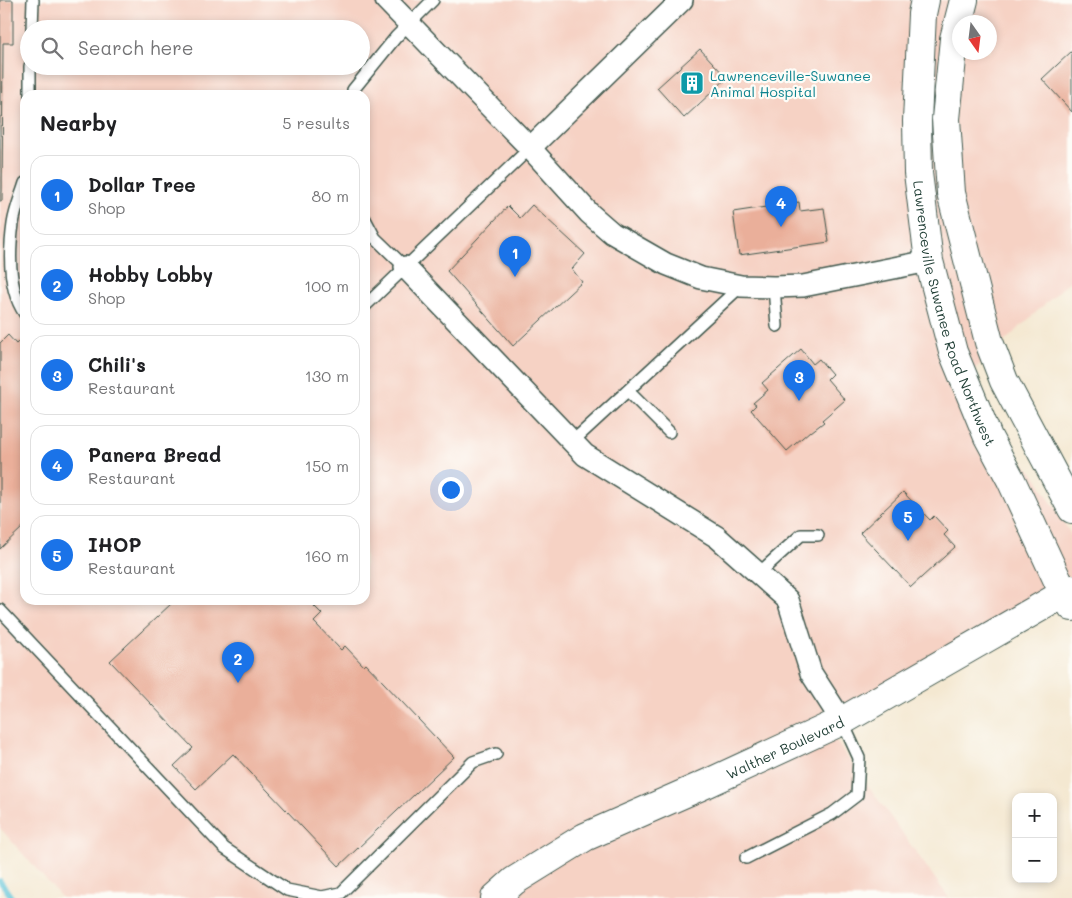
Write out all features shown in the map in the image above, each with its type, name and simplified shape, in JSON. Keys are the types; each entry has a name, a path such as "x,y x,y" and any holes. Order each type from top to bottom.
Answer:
{"main road":[{"name":"Lawrenceville Suwanee Road Northwest","path":"925,0 922,14 917,121 918,173 929,261 954,352 988,438 1069,597"},
{"name":"Lawrenceville Suwanee Road Northwest","path":"964,0 954,39 946,119 951,193 988,342 1004,381 1072,509"},
{"name":"Walther Boulevard","path":"495,898 514,880 585,836 708,783 842,721 1069,597"}],"street":[{"path":"386,0 530,148 589,213 612,233 666,264 701,278 741,286 774,287 803,286 929,261"},
{"path":"530,148 682,0"},
{"path":"405,267 585,455 718,537 788,600 811,673 842,721"}],"lane":[{"path":"32,20 33,0"},
{"path":"370,69 396,37 433,0"},
{"path":"30,75 30,90"},
{"path":"353,90 365,75"},
{"path":"370,301 530,148"},
{"path":"20,200 13,223 11,269 17,303 20,307"},
{"path":"370,228 375,238 405,267"},
{"path":"572,442 741,286"},
{"path":"774,287 777,326"},
{"path":"628,391 669,432"},
{"path":"758,574 801,535 818,535"},
{"path":"0,610 224,848 287,890 322,897 341,894 473,762 496,754"},
{"path":"746,858 832,814 857,794 859,758 842,721"}],"shaded area":[{"path":"0,0 1072,0 1072,279 950,392 1034,474 1072,536 1072,599 823,723 949,898 62,898 0,828"}],"building":[{"path":"0,0 13,0 13,43 3,43 2,201 0,201"},
{"name":"Lawrenceville-Suwanee Animal Hospital","path":"700,49 727,78 684,118 657,88"},
{"path":"1072,51 1072,112 1042,79"},
{"path":"799,202 800,211 824,208 829,242 739,255 733,212"},
{"path":"532,205 585,254 572,269 582,282 513,346 447,271 508,206 520,218"},
{"path":"8,335 16,344 20,340 20,530 0,549 0,343"},
{"path":"801,349 813,364 819,359 832,374 827,379 845,400 822,420 824,422 810,431 787,451 751,410 756,405 753,403 768,390 762,383"},
{"path":"903,492 930,520 934,516 948,531 944,535 955,547 911,587 860,533"},
{"path":"170,605 316,605 314,606 322,614 314,622 341,650 345,646 364,666 366,664 454,757 339,866 233,754 196,789 174,766 193,748 110,661"}],"waterway":[{"path":"0,881 12,898"}],"place":[{"name":"Lawrenceville-Suwanee Animal Hospital","path":"692,83"},
{"name":"Panera Bread","path":"781,227"},
{"name":"Dollar Tree","path":"515,277"},
{"name":"Chili's","path":"799,401"},
{"name":"IHOP","path":"908,541"},
{"name":"Hobby Lobby","path":"238,683"}]}
